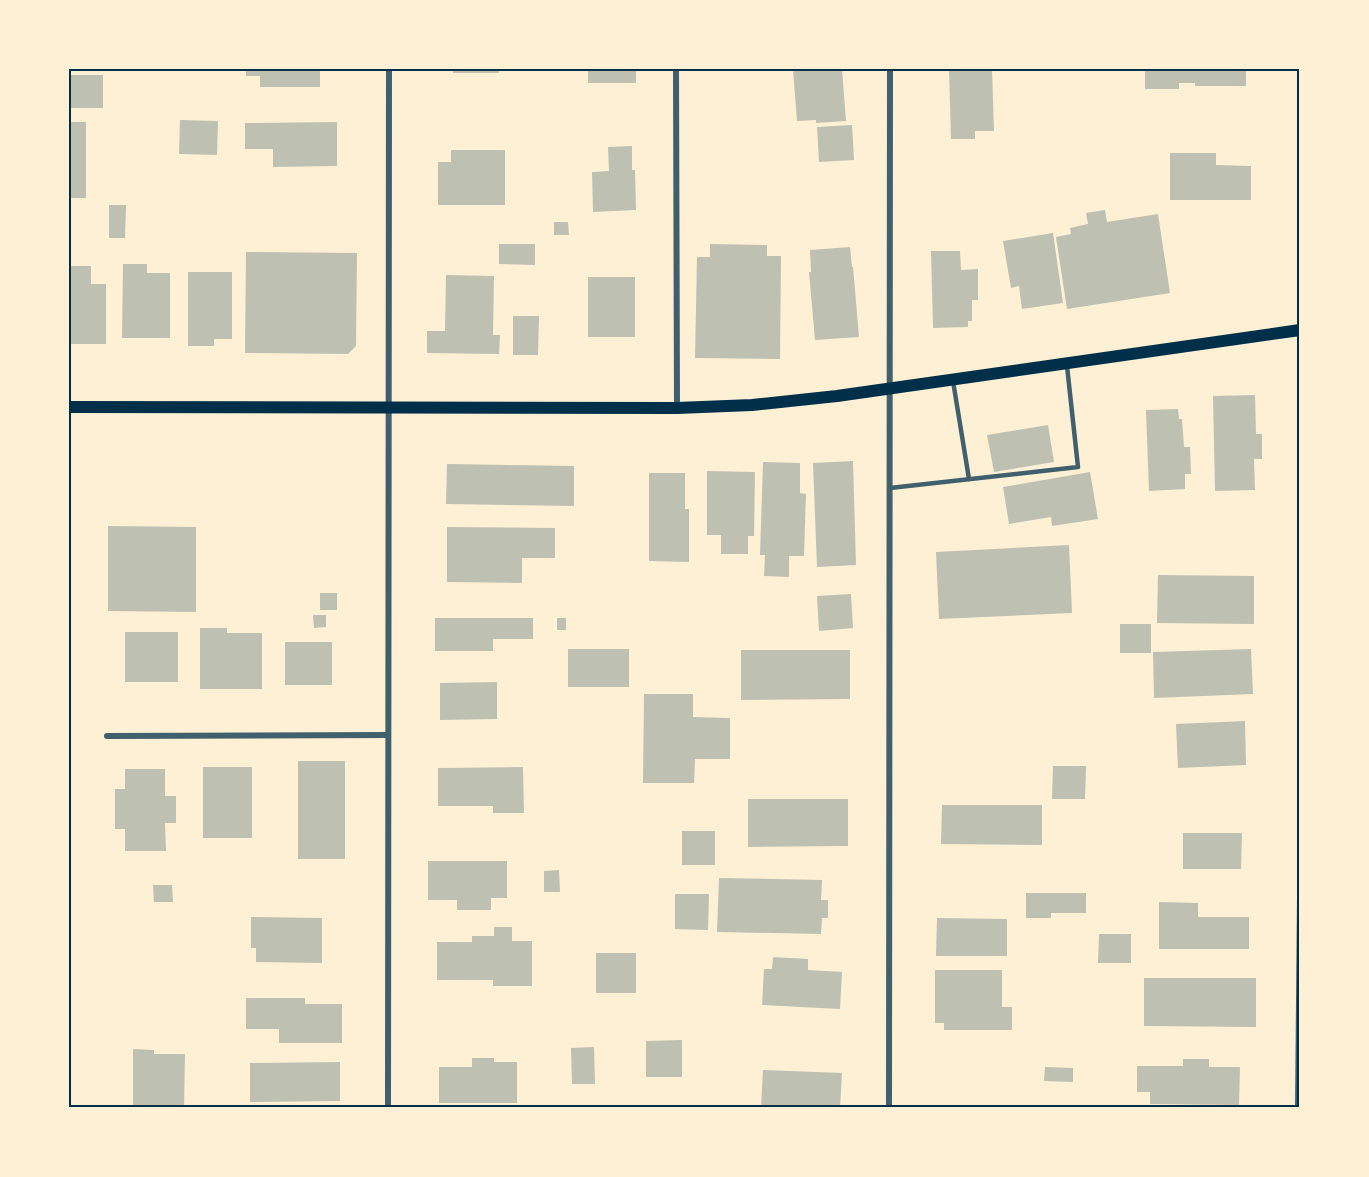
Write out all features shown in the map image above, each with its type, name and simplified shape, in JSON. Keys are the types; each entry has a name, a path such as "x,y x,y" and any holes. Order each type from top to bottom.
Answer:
{"main road":[{"path":"69,407 677,408 752,405 837,396 1300,330"}],"street":[{"path":"388,1108 389,69"},
{"path":"676,69 677,408"},
{"path":"889,1108 890,69"},
{"path":"107,736 388,735"},
{"path":"1298,1108 1300,897"}],"lane":[{"path":"890,488 1078,467 1067,363"},
{"path":"953,379 969,479"}],"building":[{"path":"246,69 320,69 320,87 260,87 260,76 246,76"},
{"path":"453,69 499,69 499,73 453,73"},
{"path":"588,69 636,69 636,83 588,83"},
{"path":"842,69 846,121 816,123 816,120 797,121 793,70"},
{"path":"949,69 992,69 994,131 975,131 975,139 951,139"},
{"path":"1145,69 1246,69 1246,86 1195,86 1195,83 1179,83 1179,89 1145,89"},
{"path":"70,75 103,75 103,108 70,108"},
{"path":"180,120 218,121 217,155 179,154"},
{"path":"69,122 86,122 86,198 69,198"},
{"path":"337,122 337,166 273,167 273,149 245,149 245,123"},
{"path":"852,125 854,160 819,162 817,127"},
{"path":"632,146 636,210 593,212 592,172 609,171 608,147"},
{"path":"451,150 505,150 505,205 438,205 438,162 451,162"},
{"path":"1170,153 1216,153 1216,165 1251,166 1251,200 1170,200"},
{"path":"109,205 126,205 125,238 109,238"},
{"path":"1105,210 1107,222 1158,214 1170,293 1067,309 1056,237 1071,234 1070,228 1088,224 1086,213"},
{"path":"554,222 568,222 569,235 554,235"},
{"path":"1053,233 1063,303 1022,309 1019,286 1011,288 1003,241"},
{"path":"499,244 535,244 535,265 499,264"},
{"path":"710,244 767,245 767,256 781,256 780,359 695,358 697,257 710,257"},
{"path":"850,247 859,337 815,340 809,272 811,272 810,250"},
{"path":"931,251 960,251 961,270 978,269 978,300 972,300 972,321 968,321 968,327 933,328"},
{"path":"246,252 357,253 356,346 348,354 245,353"},
{"path":"123,264 147,264 147,273 170,273 170,338 122,338"},
{"path":"69,266 91,266 91,284 106,284 106,344 69,344"},
{"path":"188,272 232,272 232,339 214,339 214,346 188,346"},
{"path":"446,275 494,276 493,335 500,335 499,354 427,353 427,331 445,331"},
{"path":"588,277 635,277 635,337 588,337"},
{"path":"513,316 539,316 538,355 513,355"},
{"path":"1255,395 1256,434 1262,434 1262,459 1254,459 1255,490 1215,491 1213,396"},
{"path":"1178,409 1179,419 1182,419 1184,447 1190,447 1191,474 1185,474 1185,489 1149,491 1146,410"},
{"path":"1048,425 1054,462 994,472 987,435"},
{"path":"853,461 856,565 817,567 813,463"},
{"path":"763,462 800,463 800,493 806,494 804,556 789,556 789,577 764,576 765,555 760,555"},
{"path":"447,464 574,466 574,506 446,504"},
{"path":"707,471 755,472 754,536 748,536 748,554 721,554 721,535 707,535"},
{"path":"1090,472 1098,519 1052,526 1051,517 1009,524 1003,487"},
{"path":"649,473 685,473 685,509 689,509 689,562 649,561"},
{"path":"108,526 196,527 196,612 108,611"},
{"path":"447,527 555,528 555,558 522,558 522,583 447,582"},
{"path":"1069,545 1072,613 939,619 936,552"},
{"path":"1158,575 1254,576 1254,624 1157,623"},
{"path":"320,593 337,593 337,610 320,610"},
{"path":"851,594 853,628 819,631 817,596"},
{"path":"313,615 326,615 326,627 314,628"},
{"path":"435,618 533,618 533,639 493,639 493,651 435,651"},
{"path":"557,618 566,618 566,630 557,630"},
{"path":"1120,624 1151,624 1151,653 1120,653"},
{"path":"200,628 227,628 227,633 262,633 262,689 200,689"},
{"path":"125,632 178,632 178,682 125,682"},
{"path":"285,642 332,642 332,685 285,685"},
{"path":"568,649 629,649 629,687 568,687"},
{"path":"1251,649 1253,694 1154,698 1153,652"},
{"path":"741,650 850,650 850,699 741,700"},
{"path":"497,682 497,719 440,720 440,683"},
{"path":"644,694 693,694 693,717 730,718 730,759 695,759 694,783 643,783"},
{"path":"1245,721 1246,765 1178,768 1176,724"},
{"path":"298,761 345,761 345,859 298,859"},
{"path":"1053,766 1086,766 1085,799 1052,799"},
{"path":"203,767 252,767 252,838 203,838"},
{"path":"523,767 524,813 493,813 493,806 438,806 438,768"},
{"path":"125,769 165,769 165,796 176,796 176,823 165,823 166,851 125,851 125,829 115,829 115,789 125,789"},
{"path":"748,799 848,799 848,846 748,847"},
{"path":"942,805 1042,805 1042,845 941,844"},
{"path":"682,831 715,831 715,865 682,865"},
{"path":"1183,833 1242,833 1241,869 1183,869"},
{"path":"428,861 507,861 507,898 491,898 491,910 457,910 457,900 428,900"},
{"path":"559,870 560,892 544,892 544,871"},
{"path":"719,878 822,880 821,900 828,900 828,918 822,918 821,934 717,932"},
{"path":"153,885 172,885 173,902 154,902"},
{"path":"1026,893 1086,893 1086,913 1051,913 1051,918 1026,918"},
{"path":"675,894 709,894 708,930 675,929"},
{"path":"1159,902 1198,903 1198,917 1249,917 1249,949 1159,949"},
{"path":"251,917 322,918 322,963 256,962 256,948 251,948"},
{"path":"937,918 1007,919 1007,956 936,956"},
{"path":"494,927 512,927 512,941 532,941 532,986 493,986 493,980 437,980 437,942 472,942 472,936 494,936"},
{"path":"1099,934 1131,934 1131,963 1098,963"},
{"path":"596,953 636,953 636,993 596,993"},
{"path":"773,957 808,959 808,970 842,972 840,1009 762,1005 764,969 772,969"},
{"path":"935,970 1002,970 1002,1007 1012,1007 1012,1030 944,1030 944,1023 935,1023"},
{"path":"1144,978 1256,978 1256,1027 1144,1026"},
{"path":"246,998 305,998 305,1004 342,1004 342,1043 279,1043 279,1029 246,1029"},
{"path":"682,1040 682,1077 646,1077 646,1041"},
{"path":"594,1047 595,1084 572,1084 571,1048"},
{"path":"133,1049 154,1050 154,1054 185,1054 184,1108 133,1108"},
{"path":"472,1058 494,1058 494,1062 517,1062 517,1103 439,1103 439,1067 472,1067"},
{"path":"1183,1059 1209,1059 1209,1067 1240,1067 1239,1105 1150,1104 1150,1092 1137,1092 1137,1066 1183,1066"},
{"path":"340,1062 340,1101 250,1102 250,1063"},
{"path":"1045,1067 1073,1068 1073,1082 1044,1081"},
{"path":"763,1070 842,1073 840,1108 761,1108"}]}
